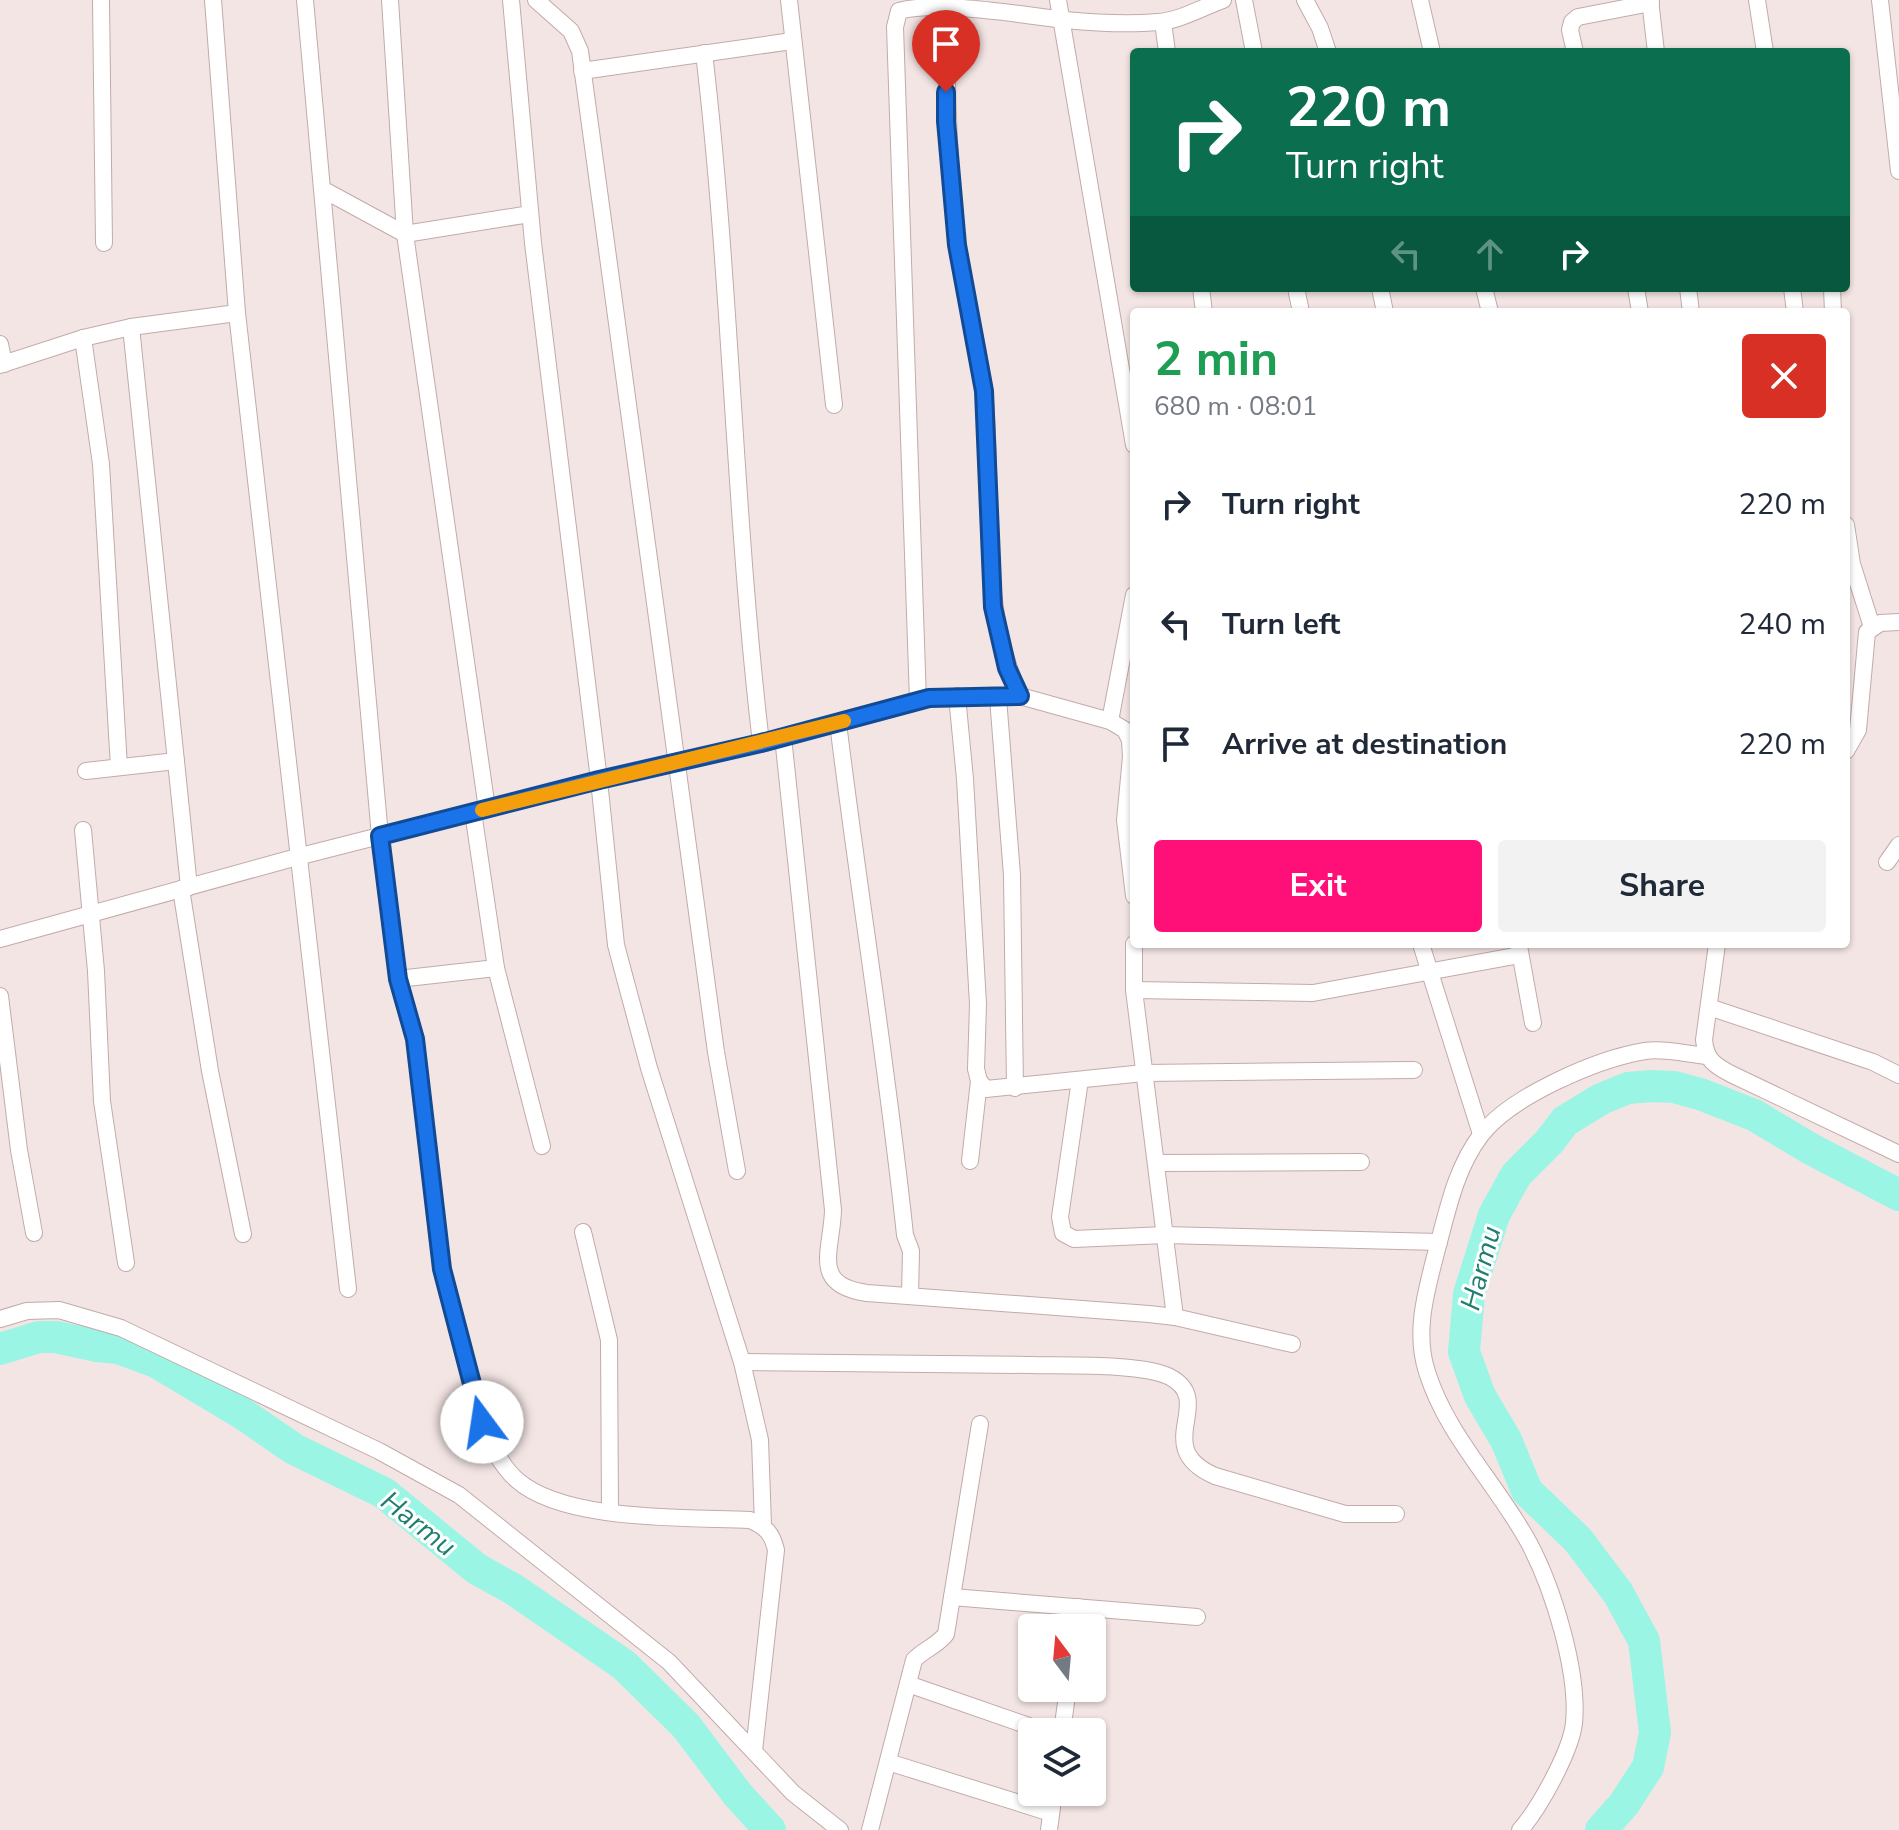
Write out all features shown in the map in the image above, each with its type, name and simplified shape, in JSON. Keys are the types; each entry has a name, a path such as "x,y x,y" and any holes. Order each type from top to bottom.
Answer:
{"street":[{"path":"101,0 104,243"},
{"path":"213,0 237,313 348,1289"},
{"path":"305,0 380,836 398,979 415,1039 442,1269 486,1432 503,1464 518,1481 548,1498 586,1510 750,1520 763,1525 773,1536 776,1550 754,1751"},
{"path":"390,0 405,234 480,810 496,968 542,1146"},
{"path":"511,0 530,214 616,945 649,1068 742,1362 760,1440 763,1525"},
{"path":"536,0 571,31 580,51 716,1052 737,1171"},
{"path":"789,0 834,405"},
{"path":"1058,0 1130,421"},
{"path":"918,701 895,27 899,11 915,5 1014,11 1062,20 1112,24 1163,22 1223,0"},
{"path":"1244,0 1253,48"},
{"path":"1305,0 1327,48"},
{"path":"1420,0 1431,48"},
{"path":"1757,0 1764,48"},
{"path":"1880,0 1899,171"},
{"path":"1574,48 1570,30 1572,22 1578,17 1651,2 1656,48"},
{"path":"946,7 946,121 957,245 984,391 993,607 1007,668 1020,696"},
{"path":"1163,22 1166,48"},
{"path":"582,71 792,41"},
{"path":"704,53 718,174 749,642 761,743"},
{"path":"322,189 405,234 530,214"},
{"path":"0,344 2,365 83,338 131,327 237,313"},
{"path":"131,327 176,761 185,888 210,1071 243,1234"},
{"path":"83,338 101,464 119,767"},
{"path":"1850,551 1872,627"},
{"path":"1110,721 1130,616"},
{"path":"1850,744 1858,730 1867,632 1880,623 1899,622"},
{"path":"957,696 978,1004 976,1069 979,1081 970,1161"},
{"path":"0,939 297,857 599,780 761,743 918,701 957,696 1020,696 1110,721 1125,730 1130,740"},
{"path":"998,698 1012,875 1015,1088"},
{"path":"838,723 855,861 890,1091 905,1235 911,1251 910,1296"},
{"path":"783,737 833,1210 828,1266 834,1280 846,1290 1175,1317 1292,1344"},
{"path":"86,771 176,761"},
{"path":"1130,776 1125,820 1130,862"},
{"path":"83,830 96,971 102,1101 126,1263"},
{"path":"1887,862 1899,845"},
{"path":"1134,948 1134,990 1175,1317"},
{"path":"1423,948 1481,1134"},
{"path":"1716,948 1704,1040 1706,1056 1731,1074 1899,1154"},
{"path":"1134,990 1313,993 1432,973 1519,950 1533,1023"},
{"path":"398,979 496,968"},
{"path":"0,996 19,1150 34,1233"},
{"path":"1709,1007 1873,1062 1899,1075"},
{"path":"1520,1830 1564,1758 1574,1724 1572,1678 1554,1603 1529,1542 1445,1416 1426,1371 1420,1339 1422,1313 1439,1242 1456,1179 1481,1134 1518,1103 1576,1071 1648,1051 1706,1056"},
{"path":"979,1081 986,1089 1144,1073 1414,1070"},
{"path":"1080,1080 1060,1217 1063,1233 1074,1239 1165,1235 1439,1242"},
{"path":"1156,1163 1361,1162"},
{"path":"583,1232 609,1340 610,1512"},
{"path":"0,1319 27,1311 59,1310 121,1328 379,1451 459,1495 669,1662 793,1793 840,1830"},
{"path":"742,1362 1076,1366 1155,1373 1181,1384 1188,1397 1184,1444 1188,1457 1197,1468 1345,1514 1396,1514"},
{"path":"870,1830 914,1660 939,1643 946,1634 980,1424"},
{"path":"952,1597 1197,1617"},
{"path":"1077,1614 1078,1607"},
{"path":"908,1684 1018,1722"},
{"path":"888,1762 1050,1822"}],"waterway":[{"name":"Harmu","path":"1601,1830 1624,1804 1648,1767 1655,1733 1644,1641 1618,1593 1578,1540 1527,1491 1506,1440 1480,1396 1464,1352 1469,1294 1494,1215 1516,1175 1565,1121 1601,1099 1628,1088 1652,1086 1674,1087 1700,1094 1754,1115 1899,1195"},
{"name":"Harmu","path":"0,1349 39,1337 56,1337 118,1348 156,1362 240,1412 294,1449 384,1493 477,1569 513,1589 624,1665 686,1726 738,1795 770,1830"}],"slow traffic":[{"path":"482,810 844,721"}],"route":[{"path":"482,1422 442,1269 415,1039 398,979 380,836 599,780 761,743 929,698 1020,696 1007,668 993,607 984,391 957,245 946,92"}]}
